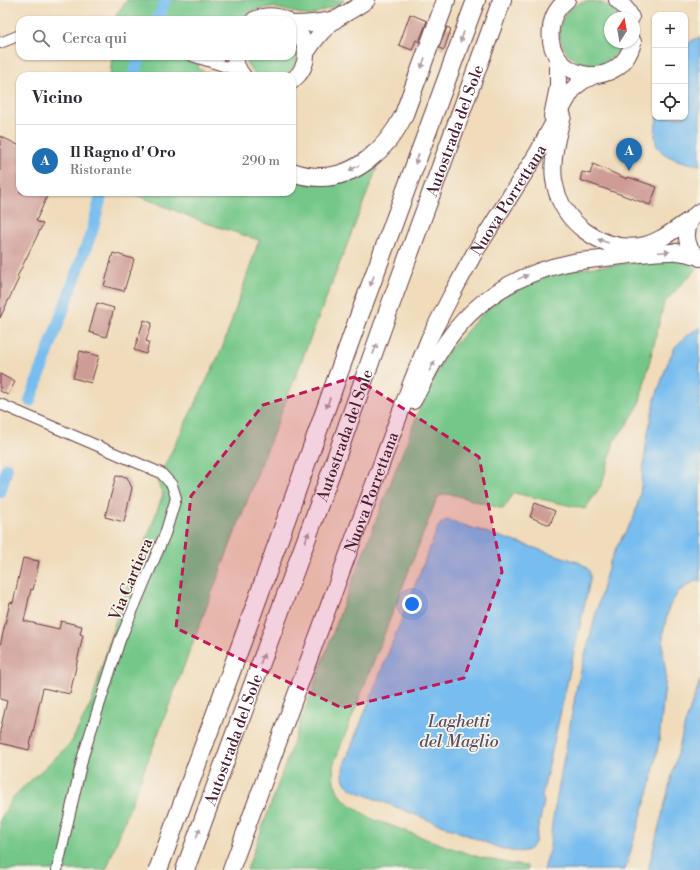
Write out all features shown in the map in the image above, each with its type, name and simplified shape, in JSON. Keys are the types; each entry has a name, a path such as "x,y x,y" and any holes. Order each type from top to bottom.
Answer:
{"highway":[{"path":"306,53 315,39 325,28 336,19 367,0"},
{"path":"296,173 320,178 335,175 356,167 375,154 386,143 403,117 446,0"},
{"name":"Autostrada del Sole","path":"158,870 357,322 476,0"},
{"name":"Autostrada del Sole","path":"185,870 502,0"},
{"path":"567,0 557,10 552,22 550,35 552,47 558,58 568,68 580,74 593,76"},
{"path":"617,0 628,12"},
{"path":"296,24 322,23 336,19"},
{"path":"296,28 300,32 305,42 306,53 304,64 296,77"},
{"path":"548,131 575,87 593,76 605,74 616,68 625,60 632,48"},
{"path":"548,131 558,87 558,58"},
{"path":"235,60 240,72"},
{"path":"570,94 558,136 553,170 555,185 559,197 574,222 585,232 598,240 625,246 640,246 666,235 696,216"},
{"name":"Nuova Porrettana","path":"231,870 412,381 429,339 476,252 538,152 548,131"},
{"path":"696,216 688,227 686,234 691,250 698,257"},
{"path":"387,450 440,352 452,335 475,308 502,288 518,279 538,271 573,262 665,252 680,252 698,257"}],"street":[{"path":"0,43 16,37"},
{"path":"204,60 236,72"},
{"name":"Via Cartiera","path":"0,404 161,473 172,485 176,498 166,534 120,640 83,756 56,870"}],"highlighted area":[{"path":"354,377 479,457 502,572 464,678 342,708 176,628 191,496 263,405"}],"green space":[{"path":"127,0 344,0 340,4 309,16 272,7 254,10 246,16 116,15"},
{"path":"592,1 600,3 615,12 604,12 604,48 619,48 609,60 602,63 588,64 576,61 567,53 562,44 560,32 562,21 568,11 580,3"},
{"path":"296,43 297,45 298,54 296,62 289,72 253,72 247,64 246,60 296,60"},
{"path":"112,60 199,60 198,69 206,72 110,72"},
{"path":"377,168 260,467 106,870 0,870 0,820 13,797 71,743 92,701 115,622 163,494 157,481 222,349 259,240 206,223 139,196 296,196 296,177 346,181"},
{"path":"664,259 690,263 697,268 664,303 639,405 614,441 602,484 585,509 514,493 503,509 451,494 442,495 437,498 333,766 334,782 339,794 348,803 370,818 479,857 527,866 528,870 247,870 342,608 419,410 446,354 483,313 507,294 543,277 569,270"}],"water":[{"path":"700,38 700,165 681,161 668,156 659,148 656,143 655,136 657,120 688,120 688,47 691,41"},
{"path":"700,327 700,582 695,581 679,591 669,607 663,632 663,651 666,675 659,741 651,783 625,870 544,870 550,847 552,824 577,686 607,571 616,548 634,517 640,495 647,437 655,399 675,347 685,337"},
{"name":"Laghetti del Maglio","path":"448,520 578,562 586,567 590,573 590,580 542,796 544,802 535,842 532,847 524,851 518,852 497,847 363,794 349,787 344,781 343,777 344,765 438,527 442,522"},
{"path":"700,680 700,870 648,870 685,724"}],"building":[{"path":"410,14 427,21 419,42 416,40 412,50 399,45"},
{"path":"447,27 451,29 444,50 439,48"},
{"path":"0,136 16,144 16,196 47,196 36,221 43,224 17,277 19,278 0,318"},
{"path":"593,164 627,179 628,177 657,187 650,205 580,180 582,172 590,174"},
{"path":"113,253 134,259 124,291 104,286"},
{"path":"97,303 114,308 106,337 89,332"},
{"path":"144,320 152,323 146,341 149,342 146,354 134,350"},
{"path":"80,351 99,356 91,383 73,378"},
{"path":"0,374 15,382 8,395 0,391"},
{"path":"116,476 127,477 132,488 124,522 105,517"},
{"path":"535,503 555,511 550,525 530,517"},
{"path":"23,558 39,561 33,590 31,589 24,621 59,629 61,621 82,626 80,634 83,635 70,694 43,688 29,750 0,743 0,731 7,701 0,699 0,646 10,602 13,603"}],"waterway":[{"path":"159,16 166,0"},
{"path":"135,72 139,60"},
{"path":"30,401 93,228 101,196"},
{"path":"0,492 7,468"}],"place":[{"name":"Il Ragno d' Oro","path":"629,171"}]}
